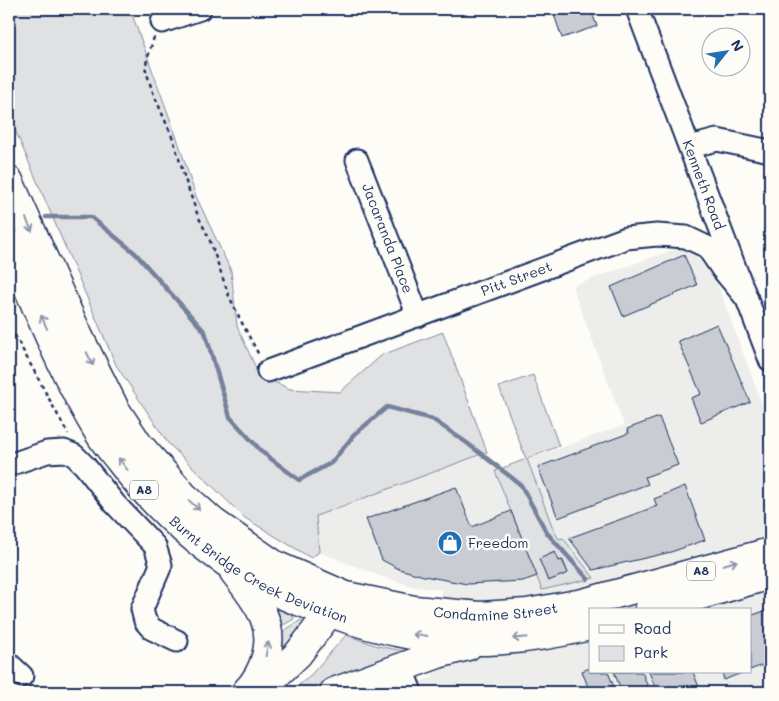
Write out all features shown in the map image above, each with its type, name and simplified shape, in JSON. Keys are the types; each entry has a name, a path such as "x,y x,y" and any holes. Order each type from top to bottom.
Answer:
{"main road":[{"name":"Burnt Bridge Creek Deviation","path":"9,181 86,352 115,409 138,444 184,496 213,522 242,544 341,609 387,630 416,635 486,641"},
{"name":"Burnt Bridge Creek Deviation","path":"9,244 76,391 100,434 134,480 186,532 228,564 260,584 303,604 341,609"},
{"name":"Condamine Street","path":"641,600 770,552"},
{"path":"228,564 265,618 269,643 264,664 255,683 246,692"},
{"name":"Condamine Street","path":"341,609 414,610 480,616 535,612 599,599 641,600 770,575"},
{"path":"258,692 341,609"},
{"path":"278,692 298,678 337,635 341,609"},
{"name":"Condamine Street","path":"486,641 554,634 589,626"},
{"path":"334,692 438,654 486,641"}],"street":[{"path":"162,22 200,9"},
{"name":"Kenneth Road","path":"638,9 770,360"},
{"path":"690,147 716,140 770,151"},
{"name":"Jacaranda Place","path":"357,160 418,316"},
{"name":"Pitt Street","path":"268,371 626,238 657,235 686,237 707,247 722,269 747,299"},
{"path":"9,466 47,452 64,451 74,455 85,466 115,504 155,546 161,566 142,609 145,621 152,629 177,642"},
{"path":"401,667 411,692"}],"path":[{"path":"162,22 152,41 145,66 152,90 173,140 198,216 209,238 230,296 268,371"},
{"path":"9,320 12,330 69,434"}],"shaded area":[{"path":"692,243 706,253 770,426 770,692 383,692 432,678 441,590 411,586 319,552 315,516 487,452 496,471 624,425 572,286"}],"green space":[{"path":"9,9 130,9 178,141 195,194 231,271 237,326 259,375 290,389 340,392 382,355 443,332 487,452 316,516 319,552 311,558 245,518 168,443 116,365 9,116"},
{"path":"533,375 559,446 527,459 554,531 559,539 563,538 594,578 542,590 495,471 526,459 499,387","holes":["555,552 559,561 563,560 568,573 548,581 540,559"]},
{"path":"269,605 293,616 294,619 278,628"},
{"path":"301,620 307,625 277,661 276,636"},
{"path":"346,635 378,646 408,652 394,663 310,692 290,692 309,677"}],"building":[{"path":"552,9 593,9 591,10 597,26 562,38"},
{"path":"684,255 697,285 623,316 611,287"},
{"path":"717,324 750,402 701,422 691,398 701,394 678,341"},
{"path":"659,417 678,465 645,477 648,484 558,518 538,467 629,433 627,429"},
{"path":"685,486 705,540 671,552 593,570 569,538 657,506 654,499"},
{"name":"Freedom","path":"456,487 472,527 511,511 537,576 523,581 467,584 399,569 382,560 366,519"},
{"path":"555,552 559,561 562,560 568,573 548,581 539,559"},
{"path":"770,609 770,662 752,669 752,615"},
{"path":"589,668 589,674 609,674 616,692 590,692 582,671"},
{"path":"615,674 643,674 650,692 622,692"},
{"path":"650,674 694,674 701,692 657,692"},
{"path":"722,674 739,674 724,680"}],"waterway":[{"path":"46,217 91,217 135,253 205,332 230,417 262,452 299,480 331,463 355,434 387,407 432,419 467,443 521,485 547,533 588,579"}],"place":[{"name":"Freedom","path":"450,543"}]}
